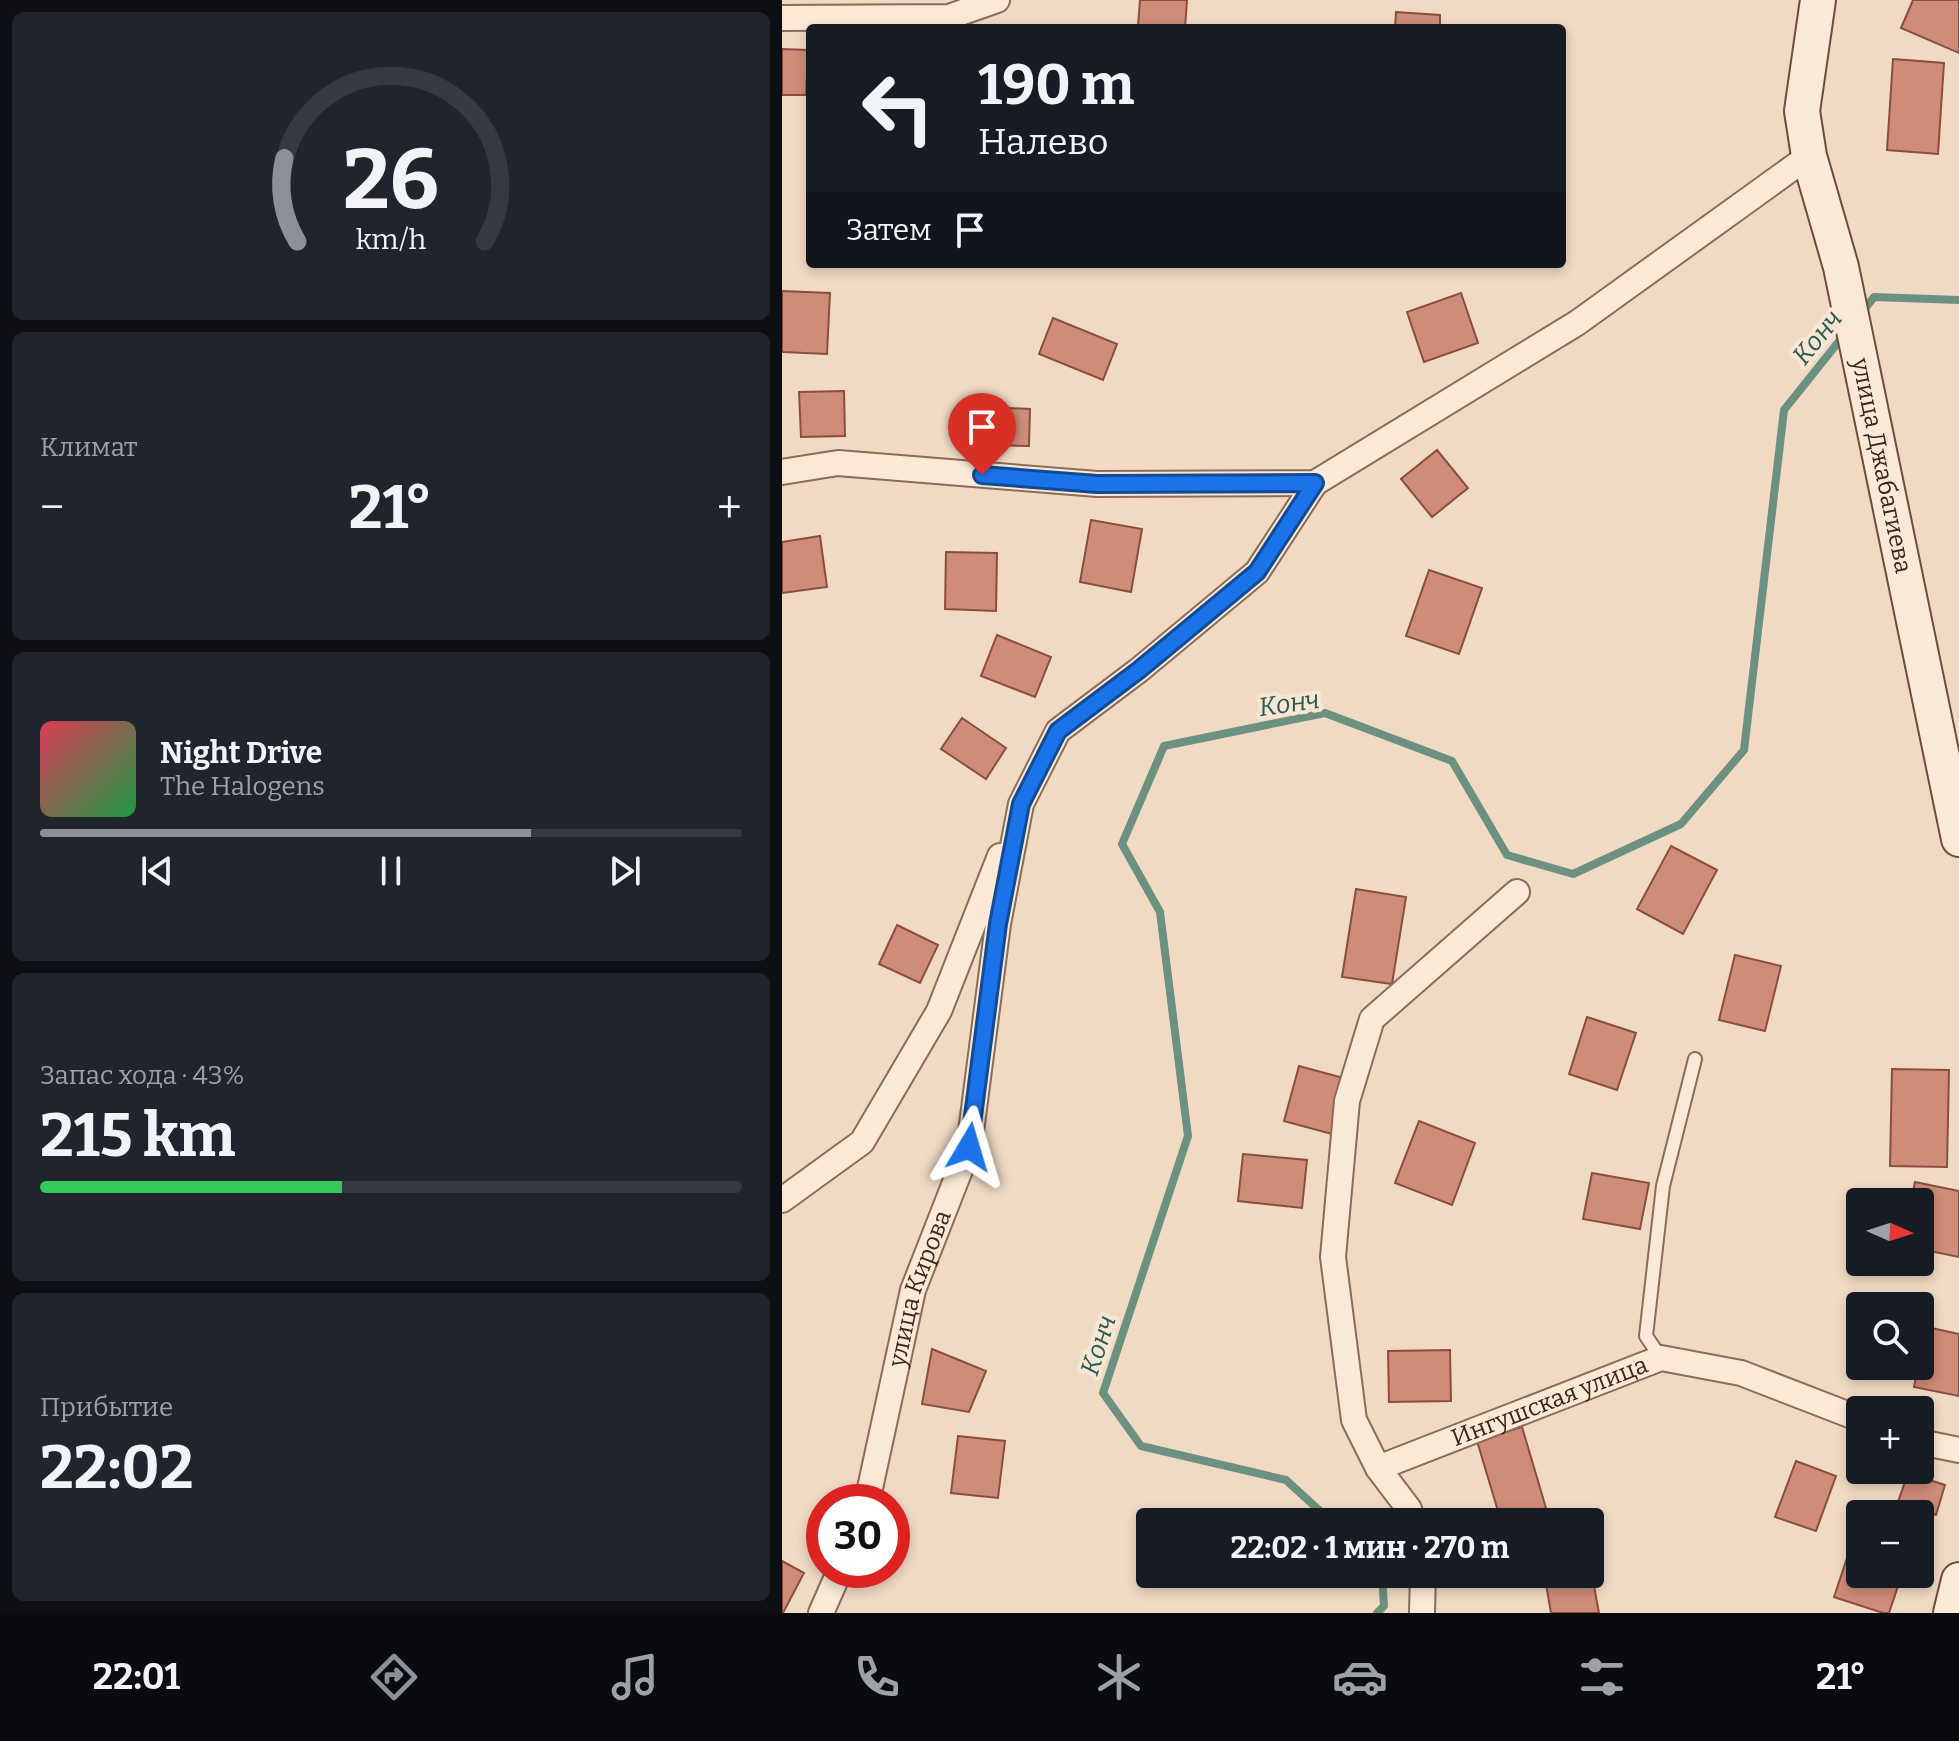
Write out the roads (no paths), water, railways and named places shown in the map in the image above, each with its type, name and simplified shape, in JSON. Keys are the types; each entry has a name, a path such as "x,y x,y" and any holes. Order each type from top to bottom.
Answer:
{"main road":[{"name":"улица Джабагиева","path":"1818,0 1802,111 1809,156 1841,267 1955,803 1959,839"},
{"path":"1951,1613 1959,1580"}],"street":[{"path":"782,18 949,17 997,0"},
{"path":"782,472 838,463 1097,484 1315,483 1577,323 1809,156"},
{"name":"улица Кирова","path":"871,1484 913,1290 969,1147 998,924 1021,804 1058,731 1139,670 1257,572 1315,483"},
{"path":"782,1200 862,1142 939,1011 1021,804"},
{"path":"1408,1508 1378,1468 1354,1420 1333,1257 1347,1101 1372,1019 1517,892"},
{"name":"Ингушская улица","path":"1378,1468 1661,1358 1741,1373 1846,1414"},
{"path":"1934,1445 1959,1450"},
{"path":"821,1613 832,1588"},
{"path":"1422,1613 1423,1588"}],"lane":[{"path":"1661,1358 1646,1336 1663,1186 1695,1059"}],"waterway":[{"name":"Конч","path":"1860,315 1874,297 1959,300"},
{"name":"Конч","path":"1317,1508 1286,1480 1141,1446 1103,1393 1188,1136 1160,912 1122,844 1164,746 1325,713 1452,761 1507,855 1573,874 1681,824 1744,750 1784,410 1844,335"},
{"name":"Конч","path":"1377,1613 1384,1606 1383,1588"}]}
